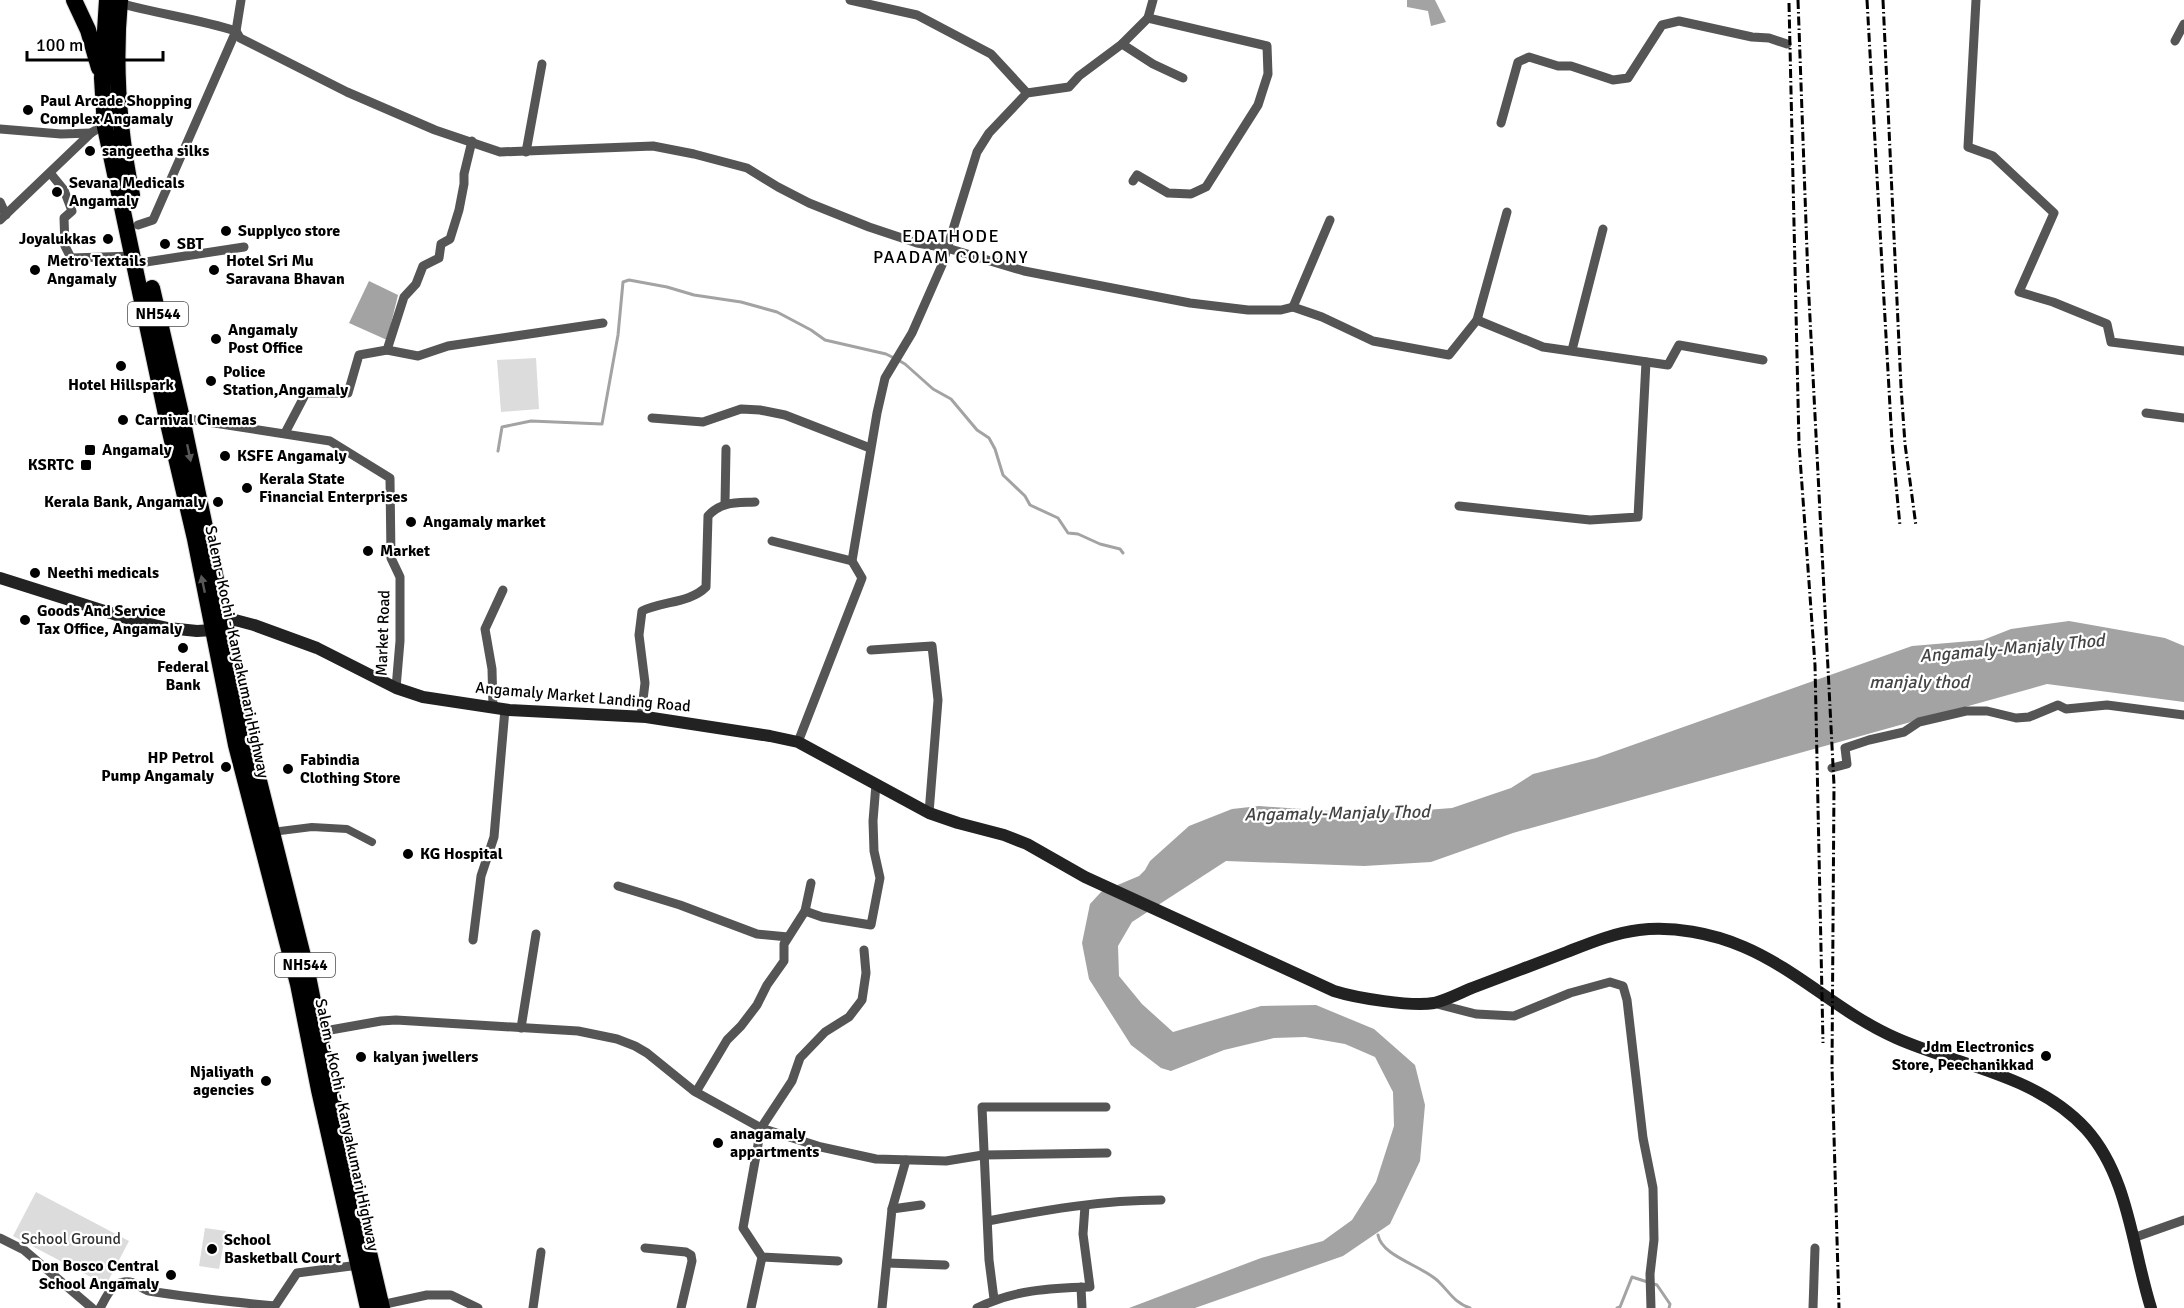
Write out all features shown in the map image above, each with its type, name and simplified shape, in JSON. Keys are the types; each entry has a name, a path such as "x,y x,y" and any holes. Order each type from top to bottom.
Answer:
{"highway":[{"path":"74,0 88,30 102,78"},
{"name":"Salem - Kochi - Kanyakumari Highway","path":"116,1 102,78 98,128 140,259 182,418 219,626 236,745 298,984 319,1090 359,1264 377,1307"},
{"name":"Salem - Kochi - Kanyakumari Highway","path":"116,1 120,118 128,179 138,225 140,259 219,626 308,976 377,1307"}],"main road":[{"name":"Angamaly Market Landing Road","path":"0,578 136,621 168,628 197,631 235,620 276,632 317,648 396,688 423,697 499,709 641,717 699,724 798,742 929,813 1027,844 1085,877 1334,991 1353,997 1433,1003"},
{"path":"1433,1003 1606,937 1637,930 1665,928 1710,936 1743,946 1794,973 1852,1014 1895,1038 2026,1086 2067,1110 2088,1131 2105,1157 2119,1186 2151,1308"}],"street":[{"path":"138,225 153,220 236,31 241,0"},
{"path":"850,0 917,15 991,54 1027,93"},
{"path":"798,742 862,578 852,561 870,448 885,378 912,333 942,265 977,152 988,133 1027,93 1069,87 1079,76 1122,44 1148,18 1153,0"},
{"path":"1976,0 1968,147 1993,156 2054,213 2019,292 2053,302 2107,324 2111,342 2184,351"},
{"path":"116,1 147,11 211,23 236,31 240,38 347,92 435,130 500,152 653,146 694,154 747,168 809,203 917,243 947,248 1024,271 1190,303 1248,310 1281,310 1293,307 1373,341 1449,355 1477,320 1507,212"},
{"path":"1133,181 1137,175 1168,193 1191,194 1206,188 1258,105 1268,74 1267,46 1148,18"},
{"path":"1501,123 1518,62 1529,57 1558,66 1570,66 1613,80 1628,78 1662,25 1679,21 1752,37 1769,38 1787,44"},
{"path":"2175,40 2184,24"},
{"path":"1122,44 1152,64 1183,78"},
{"path":"526,152 542,64"},
{"path":"0,129 61,134 98,128"},
{"path":"3,218 98,128"},
{"path":"387,350 404,297 416,284 423,266 439,258 441,244 450,239 459,210 472,141"},
{"path":"51,174 64,190 72,211 64,218 65,246 71,258 140,259 244,247"},
{"path":"0,202 3,218"},
{"path":"1293,307 1330,220"},
{"path":"1572,350 1603,228"},
{"path":"1477,320 1543,347 1646,362 1668,365 1679,345 1763,360"},
{"path":"285,433 306,393 348,393 359,355 387,350 418,356 448,346 603,323"},
{"path":"1459,506 1590,520 1638,517 1646,362"},
{"path":"652,418 703,422 741,409 760,410 785,415 870,448"},
{"path":"2146,413 2184,418"},
{"name":"Market Road","path":"182,418 330,441 390,478 391,558 400,577 400,640 396,688"},
{"path":"725,504 726,449"},
{"path":"641,717 645,682 639,635 642,611 654,605 698,595 706,587 708,516 716,507 725,504 755,502"},
{"path":"772,541 852,561"},
{"path":"473,940 481,876 494,837 499,709 485,629 503,590"},
{"path":"871,650 932,646 938,700 929,813"},
{"path":"1832,768 1847,764 1845,748 1849,746 1904,732 1919,722 1966,711 1987,711 2016,718 2029,717 2058,705 2066,709 2107,705 2184,715"},
{"path":"805,911 822,917 871,925 880,878 874,851 873,821 876,784"},
{"path":"272,832 312,827 347,829 372,842"},
{"path":"696,1092 727,1040 751,1012 783,961 784,944 805,911 811,883"},
{"path":"618,886 680,905 757,934 788,938"},
{"path":"521,1028 536,933"},
{"path":"751,1308 762,1257 743,1228 762,1128 792,1081 800,1058 825,1032 849,1017 862,1000 866,973 864,950"},
{"path":"1433,1003 1476,1014 1514,1016 1570,993 1610,982 1623,986 1628,1000 1643,1138 1653,1188 1654,1240 1650,1276 1651,1308"},
{"path":"319,1032 388,1020 578,1031 626,1043 647,1053 696,1092 762,1128 832,1150 876,1159 946,1161 983,1155 1107,1154"},
{"path":"994,1299 989,1260 983,1155 982,1114 984,1105 1106,1107"},
{"path":"882,1308 892,1209 906,1160"},
{"path":"988,1221 1058,1208 1133,1200 1161,1200"},
{"path":"892,1209 921,1205"},
{"path":"977,1308 994,1299 1022,1291 1090,1287 1083,1234 1085,1206"},
{"path":"2133,1238 2184,1220"},
{"path":"0,1238 24,1250 92,1308"},
{"path":"645,1248 686,1252 691,1255 692,1261 681,1308"},
{"path":"1813,1308 1815,1248"},
{"path":"534,1308 541,1252"},
{"path":"762,1257 838,1261"},
{"path":"887,1263 945,1265"},
{"path":"100,1308 113,1287 129,1281 145,1290 155,1292 275,1307 297,1273 359,1264"},
{"path":"1081,1287 1082,1308"},
{"path":"377,1307 427,1295 451,1295 478,1308"}],"green space":[{"path":"536,358 539,409 501,412 497,360"},
{"name":"School Ground","path":"36,1192 129,1241 106,1285 13,1236"},
{"name":"School Basketball Court","path":"205,1228 226,1231 219,1269 199,1266"}],"water":[{"path":"1407,0 1435,0 1446,22 1431,26 1428,11 1407,7"},
{"path":"369,281 398,295 387,340 349,323"},
{"name":"manjaly thod","path":"2069,621 2165,638 2184,646 2184,702 2047,684 1513,833 1431,862 1364,866 1226,861 1132,922 1118,946 1119,976 1142,1004 1173,1032 1261,1006 1316,1005 1374,1029 1415,1065 1425,1105 1420,1161 1390,1224 1343,1256 1195,1308 1129,1308 1261,1258 1323,1241 1352,1220 1376,1182 1394,1126 1393,1092 1375,1057 1345,1044 1305,1037 1274,1038 1224,1050 1171,1071 1161,1068 1131,1045 1089,979 1082,943 1090,904 1101,892 1139,876 1150,861 1189,826 1232,809 1259,806 1373,814 1452,808 1511,788 1533,774 1596,758 1912,646 1983,640 2011,629"}],"waterway":[{"path":"498,451 502,427 531,421 602,424 618,335 623,282 629,280 694,295 741,302 777,312 825,340 886,354 896,359"},
{"path":"898,360 933,389 951,399 977,430 989,438 1003,475 1025,496 1030,505 1058,518 1068,533 1078,534 1100,544 1120,549 1123,553"},
{"path":"1378,1235 1381,1243 1387,1249 1432,1276 1456,1300 1470,1308"},
{"path":"1617,1308 1620,1307 1632,1277 1657,1285 1670,1304 1669,1308"}],"railway":[{"path":"1798,0 1808,279 1834,785 1832,1067 1839,1308"},
{"path":"1867,0 1892,442 1900,526"},
{"path":"1883,0 1901,387 1905,444 1916,526"},
{"path":"1789,3 1799,444 1815,665 1823,1043"}],"place":[{"name":"Paul Arcade Shopping Complex Angamaly","path":"28,110"},
{"name":"sangeetha silks","path":"90,151"},
{"name":"Sevana Medicals Angamaly","path":"57,192"},
{"name":"Supplyco store","path":"226,231"},
{"name":"Joyalukkas","path":"108,239"},
{"name":"SBT","path":"165,244"},
{"name":"Metro Textails Angamaly","path":"35,270"},
{"name":"Hotel Sri Mu Saravana Bhavan","path":"214,270"},
{"name":"Angamaly Post Office","path":"216,339"},
{"name":"Hotel Hillspark","path":"121,366"},
{"name":"Police Station,Angamaly","path":"211,381"},
{"name":"Carnival Cinemas","path":"123,420"},
{"name":"Angamaly","path":"90,450"},
{"name":"KSFE Angamaly","path":"225,456"},
{"name":"KSRTC","path":"86,465"},
{"name":"Kerala State Financial Enterprises","path":"247,488"},
{"name":"Kerala Bank, Angamaly","path":"218,502"},
{"name":"Angamaly market","path":"411,522"},
{"name":"Market","path":"368,551"},
{"name":"Neethi medicals","path":"35,573"},
{"name":"Goods And Service Tax Office, Angamaly","path":"25,620"},
{"name":"Federal Bank","path":"183,648"},
{"name":"HP Petrol Pump Angamaly","path":"226,767"},
{"name":"Fabindia Clothing Store","path":"288,769"},
{"name":"KG Hospital","path":"408,854"},
{"name":"Jdm Electronics Store, Peechanikkad","path":"2046,1056"},
{"name":"kalyan jwellers","path":"361,1057"},
{"name":"Njaliyath agencies","path":"266,1081"},
{"name":"anagamaly appartments","path":"718,1143"},
{"name":"School Basketball Court","path":"212,1249"},
{"name":"Don Bosco Central School Angamaly","path":"171,1275"}],"district":[{"name":"EDATHODE PAADAM COLONY","path":"951,246"}],"water label":[{"name":"Angamaly-Manjaly Thod","path":"2012,648"},
{"name":"Angamaly-Manjaly Thod","path":"1337,813"}]}
